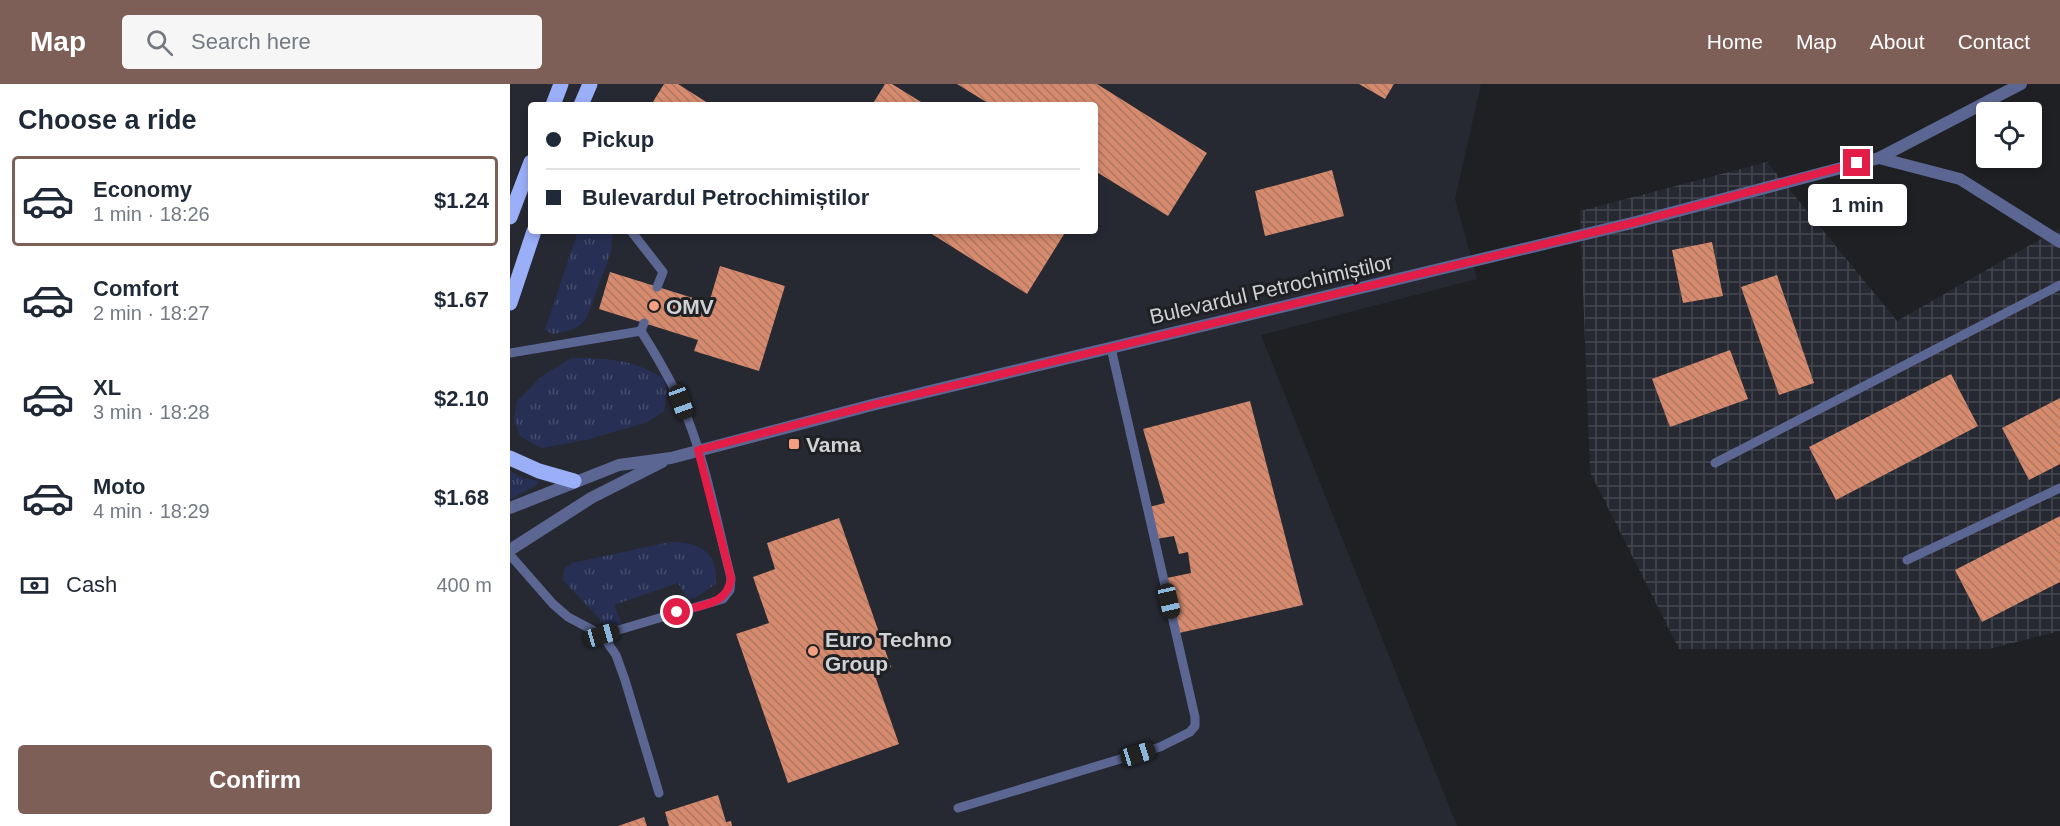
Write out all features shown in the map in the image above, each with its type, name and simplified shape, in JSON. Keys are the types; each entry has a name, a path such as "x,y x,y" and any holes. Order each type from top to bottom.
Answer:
{"main road":[{"path":"554,102 561,84"},
{"path":"582,102 590,84"},
{"path":"510,217 514,196 528,168"},
{"path":"510,303 533,234"},
{"path":"510,458 539,471 574,481"}],"street":[{"name":"Bulevardul Petrochimiștilor","path":"510,508 619,465 671,458 872,405 1636,222 1879,158 2021,84"},
{"name":"Bulevardul Petrochimiștilor","path":"1879,158 1960,179 2060,242"},
{"name":"Bulevardul Petrochimiștilor","path":"510,550 591,498 671,458"}],"lane":[{"path":"633,234 663,272 657,287"},
{"path":"1715,463 2060,285"},
{"path":"510,353 642,327 681,402 698,450 731,578 730,590 723,599 602,635"},
{"path":"958,808 1160,747 1190,732 1195,726 1195,717 1111,348"},
{"path":"1907,560 2060,488"},
{"path":"510,555 553,604 568,617 602,635 616,655 626,680 659,793"}],"shaded area":[{"path":"510,84 1481,84 1455,199 1477,279 1261,335 1457,826 510,826"},
{"path":"1767,162 1897,321 2060,228 2060,631 1989,649 1679,649 1590,472 1580,211"}],"green space":[{"path":"577,234 613,234 611,252 587,317 568,331 553,334 545,330"},
{"path":"571,358 596,358 629,363 663,378 667,392 664,411 648,422 586,440 542,448 533,444 520,436 514,420 517,401 542,376"},
{"path":"510,471 523,478 538,481 538,484 510,500"},
{"path":"670,542 690,544 705,551 714,564 716,584 695,598 688,599 678,583 614,605 622,625 609,629 563,580 564,569 572,563"}],"building":[{"path":"664,84 678,84 706,102 653,102"},
{"path":"885,84 892,84 921,102 874,102"},
{"path":"957,84 1097,84 1207,153 1168,216 1098,173 1098,102 986,102"},
{"path":"1359,84 1394,84 1385,99"},
{"path":"1332,170 1344,216 1265,236 1255,191"},
{"path":"932,234 1064,234 1027,294"},
{"path":"1712,242 1723,296 1683,303 1672,250"},
{"path":"720,266 785,286 759,371 694,351 698,340 599,309 610,272 709,303"},
{"path":"1777,275 1814,383 1779,395 1741,287"},
{"path":"1730,350 1748,399 1670,427 1652,379"},
{"path":"1951,374 1978,426 1836,500 1809,447"},
{"path":"2060,398 2060,464 2029,480 2002,428"},
{"path":"1250,401 1303,605 1179,633 1167,578 1191,573 1188,552 1179,554 1174,536 1156,539 1149,507 1165,503 1143,429"},
{"path":"2060,516 2060,582 1982,622 1955,570"},
{"name":"Euro Techno Group","path":"839,518 891,667 874,673 899,744 788,783 736,634 769,623 753,577 775,569 767,543"},
{"path":"718,795 726,822 731,821 732,826 669,826 665,812"},
{"path":"644,817 647,826 618,826"}],"place":[{"name":"OMV","path":"654,306"},
{"name":"Vama","path":"794,444"},
{"name":"Euro Techno Group","path":"813,651"}],"route":[{"path":"677,612 723,599 730,590 731,578 698,450 872,405 1636,222 1857,163"}]}
